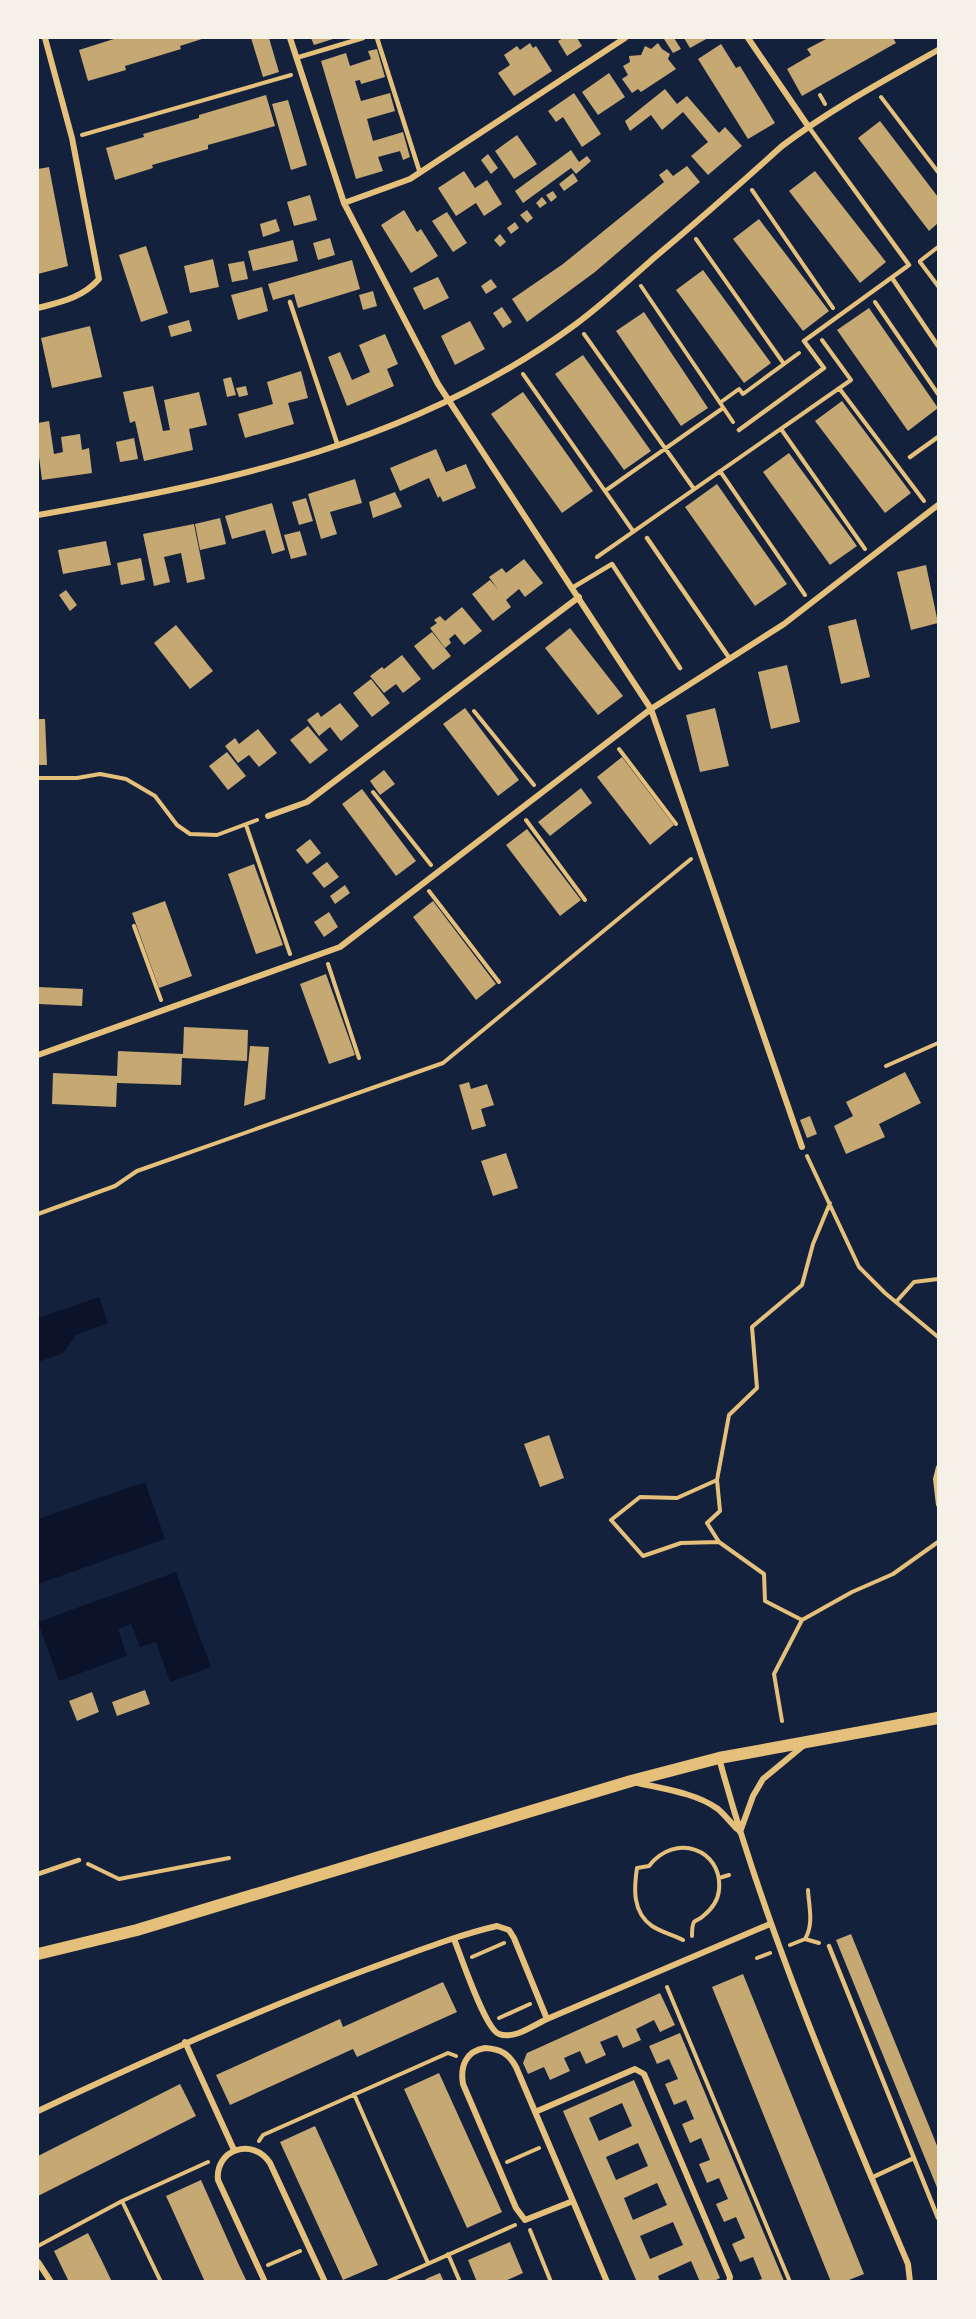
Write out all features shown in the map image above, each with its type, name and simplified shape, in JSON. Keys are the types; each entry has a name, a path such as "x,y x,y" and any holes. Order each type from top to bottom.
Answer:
{"main road":[{"path":"38,1954 136,1930 631,1781 719,1758 939,1718"}],"street":[{"path":"38,308 76,298 91,288 99,279 72,138 45,38"},
{"path":"290,38 344,203 438,384 651,709 802,1147"},
{"path":"344,203 410,179 625,38"},
{"path":"748,38 808,126"},
{"path":"38,515 240,475 338,446 451,401 528,356 576,324 808,126 939,50"},
{"path":"38,1055 339,947 651,709 784,624 939,505"},
{"path":"268,816 307,802 579,597"},
{"path":"740,1832 753,1796 763,1779 809,1741"},
{"path":"719,1758 770,1924 871,2178 908,2264 910,2282"},
{"path":"631,1781 693,1797 712,1805 722,1812 740,1832"},
{"path":"454,1939 488,2024 500,2034 516,2034 770,1924"},
{"path":"38,2110 184,2042 289,1998 497,1926 509,1930 547,2019"},
{"path":"494,2048 500,2034"},
{"path":"184,2042 234,2150"},
{"path":"573,2201 525,2220 516,2208 463,2084 461,2074 465,2060 476,2050 494,2048 510,2056 535,2112 548,2144 573,2201 607,2282"},
{"path":"535,2112 635,2069 644,2074 730,2277 729,2282"},
{"path":"265,2282 220,2186 218,2175 220,2164 225,2156 234,2150 243,2148 253,2149 266,2157 270,2163 325,2282"},
{"path":"38,2262 51,2282"}],"lane":[{"path":"296,58 363,38"},
{"path":"377,38 420,173"},
{"path":"739,430 824,368 804,341 909,265 808,126"},
{"path":"892,278 939,346"},
{"path":"290,302 338,446"},
{"path":"910,457 939,437"},
{"path":"647,538 730,659"},
{"path":"572,588 612,564 680,668"},
{"path":"38,1874 79,1860"},
{"path":"829,1946 939,2218"},
{"path":"871,2178 914,2158"}],"path":[{"path":"72,138 300,72"},
{"path":"820,95 826,105"},
{"path":"881,97 939,172"},
{"path":"752,190 839,316"},
{"path":"696,239 784,364"},
{"path":"909,265 920,262 939,247"},
{"path":"920,262 939,286"},
{"path":"641,286 723,408 753,448"},
{"path":"870,294 939,394"},
{"path":"591,561 851,380 817,332"},
{"path":"584,333 694,489"},
{"path":"721,402 739,389 743,394 808,347"},
{"path":"523,375 633,531"},
{"path":"839,388 931,511"},
{"path":"605,491 723,408"},
{"path":"781,429 857,538"},
{"path":"720,471 811,604"},
{"path":"474,711 540,793"},
{"path":"612,739 678,826 689,820"},
{"path":"38,778 100,774 126,779 155,796 177,825 190,834 218,835 268,816"},
{"path":"373,792 437,873"},
{"path":"519,810 585,900"},
{"path":"246,825 294,963"},
{"path":"38,1214 115,1186 137,1171 443,1063 692,859"},
{"path":"423,884 499,982"},
{"path":"134,927 164,1010"},
{"path":"324,952 359,1058"},
{"path":"886,1066 939,1043"},
{"path":"802,1147 859,1267 896,1302 939,1336"},
{"path":"802,1620 765,1601 764,1574 718,1542 707,1523 720,1511 717,1480 729,1415 757,1388 752,1327 802,1285 813,1244 830,1203"},
{"path":"896,1302 914,1282 939,1279"},
{"path":"939,1467 935,1479 939,1505"},
{"path":"717,1480 677,1498 640,1497 611,1521 643,1556 681,1543 718,1542"},
{"path":"782,1721 774,1674 802,1620 852,1592 893,1574 939,1542"},
{"path":"683,1940 652,1926 641,1914 635,1893 637,1868 649,1866 662,1852 676,1847 695,1850 709,1859 719,1878 717,1899 713,1906 694,1922 692,1936"},
{"path":"79,1860 119,1879 229,1858"},
{"path":"719,1878 729,1875"},
{"path":"805,1939 811,1922 808,1890"},
{"path":"789,1945 805,1939 829,1946"},
{"path":"470,1958 504,1943"},
{"path":"757,1958 771,1953"},
{"path":"667,1987 790,2282"},
{"path":"497,2019 531,2004"},
{"path":"253,2149 263,2135 448,2054 465,2060"},
{"path":"354,2094 428,2263"},
{"path":"498,2166 548,2144"},
{"path":"38,2246 122,2201 207,2162 220,2164"},
{"path":"122,2201 161,2282"},
{"path":"387,2282 525,2220 551,2282"},
{"path":"259,2269 309,2247"},
{"path":"448,2254 460,2282"}],"water":[{"path":"99,1297 108,1323 76,1335 63,1353 38,1362 38,1318"},
{"path":"145,1482 165,1539 38,1584 38,1519"},
{"path":"176,1572 211,1667 170,1682 156,1642 140,1647 131,1624 118,1629 127,1656 59,1681 38,1622"}],"building":[{"path":"117,38 205,38 180,46 181,49 125,66 126,70 88,81 79,50"},
{"path":"251,38 269,38 279,72 263,77"},
{"path":"311,38 336,38 314,45"},
{"path":"563,38 577,38 582,46 567,56 558,41"},
{"path":"674,38 681,49 673,53 664,39"},
{"path":"684,38 708,38 690,48"},
{"path":"828,38 893,38 896,43 802,96 787,69 811,55 807,49"},
{"path":"530,43 533,48 536,46 552,71 514,96 498,73 510,65 504,55 517,46 520,50"},
{"path":"658,43 670,54 668,59 676,69 641,92 638,89 632,93 622,79 628,75 623,66 630,62 629,56 641,55 645,46 651,49"},
{"path":"721,44 736,68 740,66 775,123 748,139 698,59"},
{"path":"377,49 385,77 361,84 360,80 355,81 361,101 390,93 395,111 367,119 373,141 403,132 410,157 403,160 400,151 378,157 383,171 356,179 321,61 346,53 350,66 371,59 368,51"},
{"path":"609,73 625,97 598,115 582,92"},
{"path":"665,89 677,104 687,96 719,133 725,127 742,146 708,175 691,156 708,142 683,112 662,130 651,115 630,131 625,121"},
{"path":"574,93 601,134 582,147 563,117 556,122 548,111"},
{"path":"266,95 275,126 208,145 208,149 152,165 153,168 115,180 106,148 144,137 143,134 199,118 199,115"},
{"path":"288,100 307,165 291,170 272,104"},
{"path":"880,121 938,197 938,223 929,231 858,138"},
{"path":"517,135 537,164 514,179 495,151"},
{"path":"571,150 579,162 587,156 591,161 576,174 571,168 523,203 515,191"},
{"path":"488,154 498,168 491,174 481,160"},
{"path":"687,166 700,182 595,272 527,322 512,299 563,264 664,182 659,175 667,169 673,176"},
{"path":"49,167 68,266 38,274 38,169"},
{"path":"464,171 475,188 487,180 502,204 484,216 476,203 456,216 438,188"},
{"path":"815,171 886,262 860,283 789,191"},
{"path":"573,173 578,181 564,191 559,184"},
{"path":"553,191 557,197 551,202 546,195"},
{"path":"310,195 317,220 294,226 287,202"},
{"path":"542,197 547,203 540,208 536,203"},
{"path":"404,210 417,232 421,229 438,256 411,273 381,225"},
{"path":"527,210 533,218 527,223 520,215"},
{"path":"447,212 467,243 453,252 432,221"},
{"path":"276,219 280,231 263,237 260,224"},
{"path":"759,219 829,311 803,331 733,239"},
{"path":"515,222 519,228 511,234 507,228"},
{"path":"500,234 506,242 500,247 494,240"},
{"path":"330,238 335,255 318,260 313,243"},
{"path":"293,240 298,261 253,271 248,251"},
{"path":"146,246 168,313 141,322 119,255"},
{"path":"213,259 219,287 190,293 184,266"},
{"path":"352,260 360,289 298,308 294,294 273,300 268,284"},
{"path":"244,261 248,279 232,282 228,264"},
{"path":"703,270 771,363 744,383 676,290"},
{"path":"438,277 449,298 424,310 413,288"},
{"path":"491,279 497,287 486,294 481,286"},
{"path":"262,287 268,311 238,320 231,295"},
{"path":"373,291 377,306 363,310 359,295"},
{"path":"502,307 512,322 503,328 493,313"},
{"path":"869,308 938,408 908,431 837,330"},
{"path":"644,312 708,408 681,426 616,331"},
{"path":"189,320 192,331 171,337 168,326"},
{"path":"470,321 485,349 455,365 441,336"},
{"path":"90,326 102,377 52,388 41,338"},
{"path":"385,334 398,364 387,369 394,386 347,406 328,357 340,352 352,380 370,372 359,345"},
{"path":"583,355 651,451 624,470 555,374"},
{"path":"301,371 308,398 288,403 294,424 245,438 238,414 273,404 267,382"},
{"path":"231,377 236,395 227,397 223,379"},
{"path":"153,386 163,431 170,430 164,400 199,392 207,425 189,429 193,450 144,461 135,421 130,423 123,392"},
{"path":"246,386 248,395 239,397 236,388"},
{"path":"523,392 593,491 562,513 491,414"},
{"path":"842,401 911,493 885,513 815,421"},
{"path":"49,421 54,454 63,452 61,437 80,434 82,450 89,448 92,473 42,480 38,449 38,423"},
{"path":"134,438 138,459 120,462 116,442"},
{"path":"436,449 446,472 466,464 476,488 443,502 440,496 438,498 429,478 400,491 390,468"},
{"path":"789,453 857,546 830,565 763,472"},
{"path":"355,479 362,503 330,512 337,534 321,539 308,494"},
{"path":"717,484 787,584 755,606 685,507"},
{"path":"395,492 402,507 373,518 369,502"},
{"path":"306,498 313,521 299,525 292,502"},
{"path":"272,503 285,550 272,554 265,530 232,539 225,516"},
{"path":"220,518 226,544 200,550 195,524"},
{"path":"194,524 205,579 187,583 181,553 164,557 170,582 154,586 143,534"},
{"path":"300,531 307,555 291,559 284,535"},
{"path":"106,541 111,565 63,574 58,550"},
{"path":"141,558 145,580 121,585 117,563"},
{"path":"524,559 543,583 525,597 519,589 506,600 511,607 493,621 472,594 490,580 497,588 489,577 502,568 506,573"},
{"path":"926,565 938,623 911,630 897,572"},
{"path":"66,590 77,605 70,611 59,595"},
{"path":"462,607 482,631 464,645 455,634 449,639 451,643 445,648 430,628 437,623 434,620 440,616 445,621"},
{"path":"856,619 870,677 841,684 828,626"},
{"path":"176,625 213,671 190,689 154,643"},
{"path":"570,628 623,696 598,715 545,648"},
{"path":"432,632 451,656 433,670 414,646"},
{"path":"402,655 421,679 403,693 396,684 384,693 370,676 382,667 384,669"},
{"path":"787,665 800,722 771,729 758,672"},
{"path":"371,679 390,703 372,717 353,693"},
{"path":"340,703 359,726 341,741 330,727 319,736 307,720 318,712 321,717"},
{"path":"465,708 519,780 498,796 443,724"},
{"path":"715,708 729,766 700,772 686,715"},
{"path":"38,719 45,719 47,765 38,765"},
{"path":"308,726 328,750 310,764 290,740"},
{"path":"258,729 277,753 259,767 249,755 238,763 225,746 235,738 239,744"},
{"path":"227,752 246,776 228,790 209,766"},
{"path":"622,757 674,825 650,845 597,777"},
{"path":"384,770 395,784 380,795 370,781"},
{"path":"581,788 592,803 550,836 538,822"},
{"path":"362,789 416,861 396,876 342,804"},
{"path":"527,829 581,900 560,916 506,845"},
{"path":"310,839 321,853 307,864 296,850"},
{"path":"327,862 339,877 324,888 312,873"},
{"path":"254,864 283,945 256,954 228,874"},
{"path":"345,885 350,893 335,904 330,896"},
{"path":"165,901 192,976 159,988 132,913"},
{"path":"433,901 496,984 476,1000 413,917"},
{"path":"329,912 338,927 324,937 314,922"},
{"path":"326,974 355,1055 329,1064 300,984"},
{"path":"38,987 83,989 82,1006 38,1004"},
{"path":"184,1027 248,1030 247,1061 182,1058 181,1085 117,1083 116,1107 52,1104 53,1073 117,1076 118,1051 183,1054"},
{"path":"250,1046 269,1047 265,1099 244,1106"},
{"path":"905,1072 921,1103 879,1124 885,1137 846,1154 834,1126 853,1116 846,1102"},
{"path":"469,1082 471,1089 487,1084 494,1105 481,1109 486,1126 472,1130 459,1085"},
{"path":"810,1116 817,1134 807,1138 800,1120"},
{"path":"506,1153 518,1188 493,1196 481,1161"},
{"path":"549,1435 564,1478 540,1487 524,1444"},
{"path":"145,1690 150,1704 117,1716 112,1702"},
{"path":"92,1692 99,1712 77,1721 69,1701"},
{"path":"851,1934 938,2148 938,2190 836,1940"},
{"path":"743,1974 864,2274 844,2282 831,2282 712,1987"},
{"path":"443,1982 457,2012 357,2057 353,2049 230,2105 216,2075 340,2019 343,2027"},
{"path":"660,1993 675,2025 660,2032 654,2020 636,2029 641,2040 623,2048 617,2035 600,2042 606,2055 586,2064 580,2051 564,2058 570,2071 550,2080 544,2067 528,2074 523,2063 527,2053"},
{"path":"680,2033 784,2281 755,2281 762,2279 753,2257 740,2262 732,2244 745,2238 736,2217 724,2222 716,2204 728,2199 719,2178 707,2183 699,2164 710,2160 701,2138 690,2143 682,2124 694,2119 686,2100 674,2105 665,2084 678,2079 669,2059 657,2064 649,2046"},
{"path":"439,2073 502,2212 467,2228 404,2089"},
{"path":"634,2080 720,2278 712,2282 700,2282 691,2261 658,2276 660,2282 637,2282 563,2111","holes":["622,2103 632,2126 599,2141 589,2118","638,2143 648,2166 616,2180 606,2157","657,2183 667,2205 633,2220 624,2198","673,2222 683,2245 650,2259 640,2236"]},
{"path":"180,2084 196,2116 38,2196 38,2156"},
{"path":"315,2126 378,2265 343,2280 280,2142"},
{"path":"201,2180 247,2282 205,2282 166,2196"},
{"path":"88,2233 112,2282 69,2282 54,2251"},
{"path":"510,2242 523,2273 503,2282 477,2282 468,2260"},
{"path":"440,2273 444,2282 421,2282 428,2278"}]}
